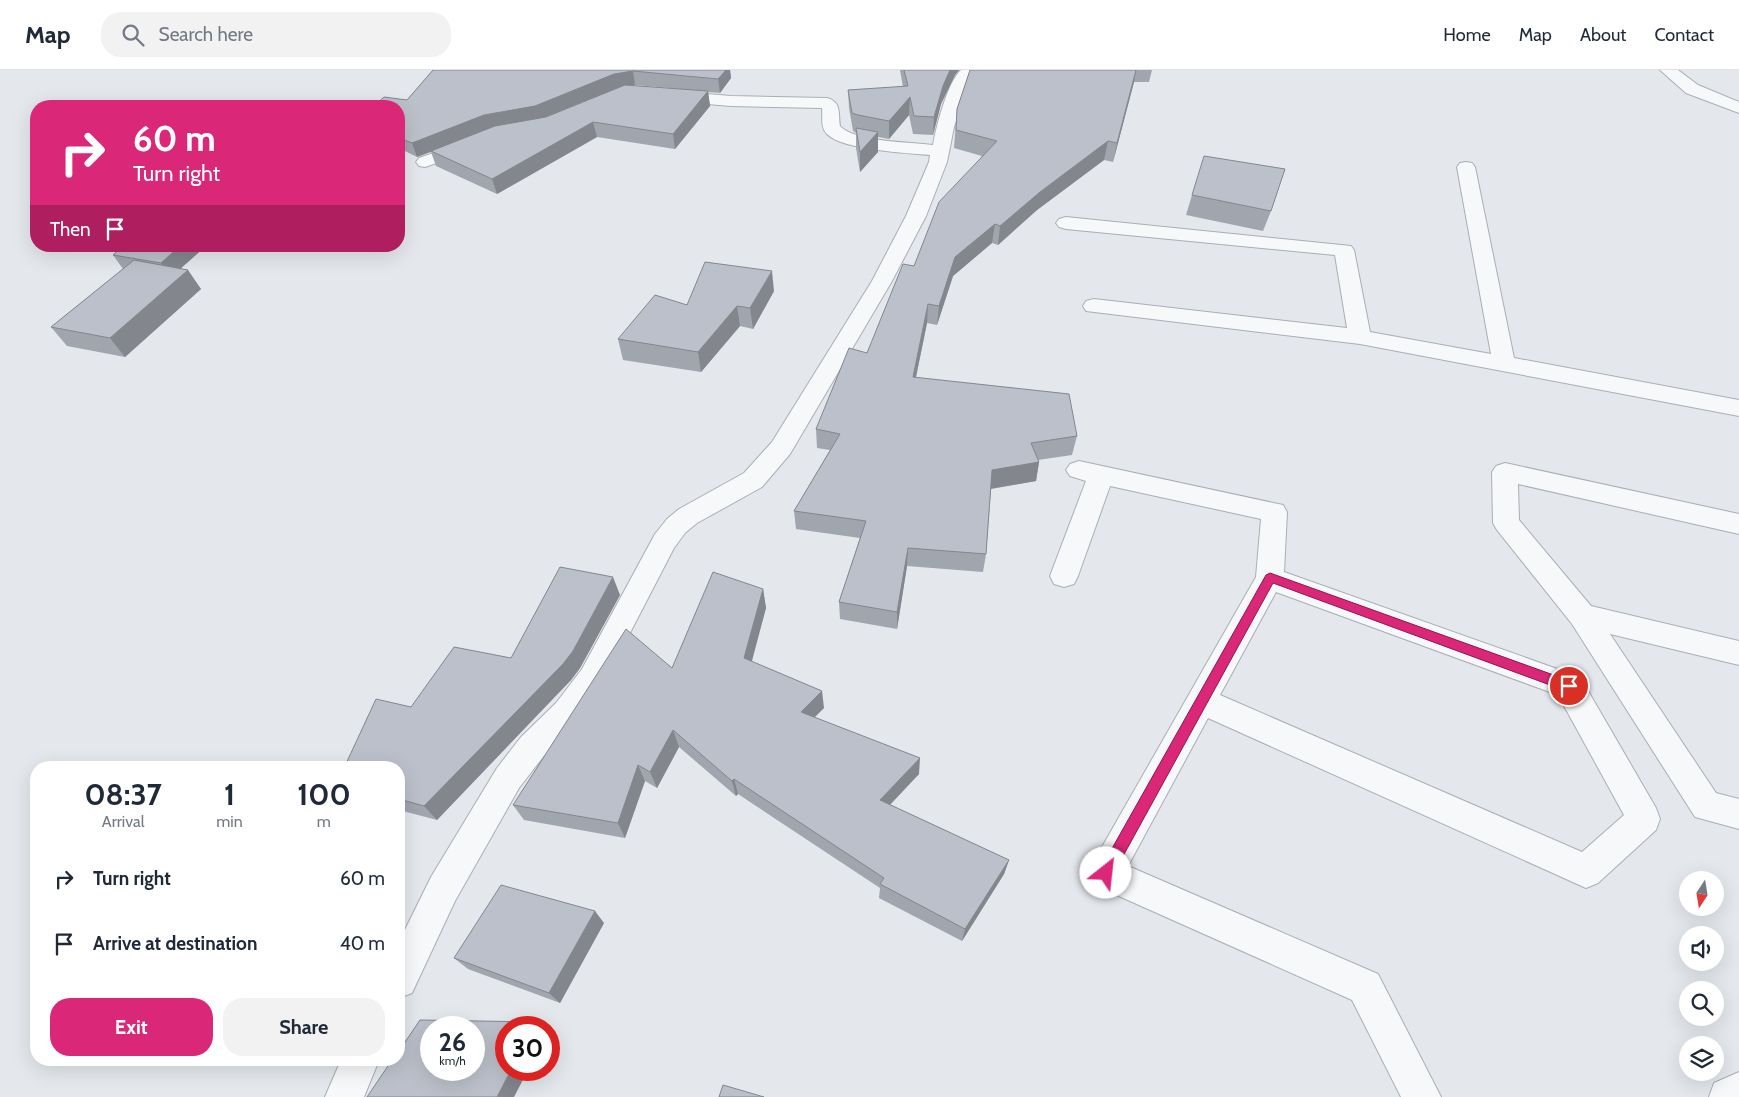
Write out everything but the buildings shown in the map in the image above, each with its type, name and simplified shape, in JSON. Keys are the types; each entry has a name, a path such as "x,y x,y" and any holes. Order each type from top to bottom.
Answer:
{"street":[{"path":"405,968 443,889 508,778 532,747 567,712 592,678 664,541 676,526 688,516 754,480 781,448 886,273 916,216 938,162 945,127 963,78 971,70"},
{"path":"1668,70 1692,89 1739,108"},
{"path":"656,94 715,100 827,103 831,108 831,126 834,132 842,136 867,142 940,151"},
{"path":"425,162 482,140"},
{"path":"1466,167 1504,364"},
{"path":"1066,223 1344,250 1360,337"},
{"path":"1094,306 1360,337 1739,408"},
{"path":"1064,576 1090,472 1274,512 1270,578 1106,873 1365,987 1422,1097"},
{"path":"1739,524 1505,472 1506,523 1582,616 1706,806 1739,814"},
{"path":"1201,701 1586,872 1644,819 1569,686 1270,578"},
{"path":"1582,616 1739,653"},
{"path":"344,1097 357,1066"},
{"path":"1728,1097 1739,1091"}],"route":[{"path":"1106,873 1270,578 1569,686"}]}
